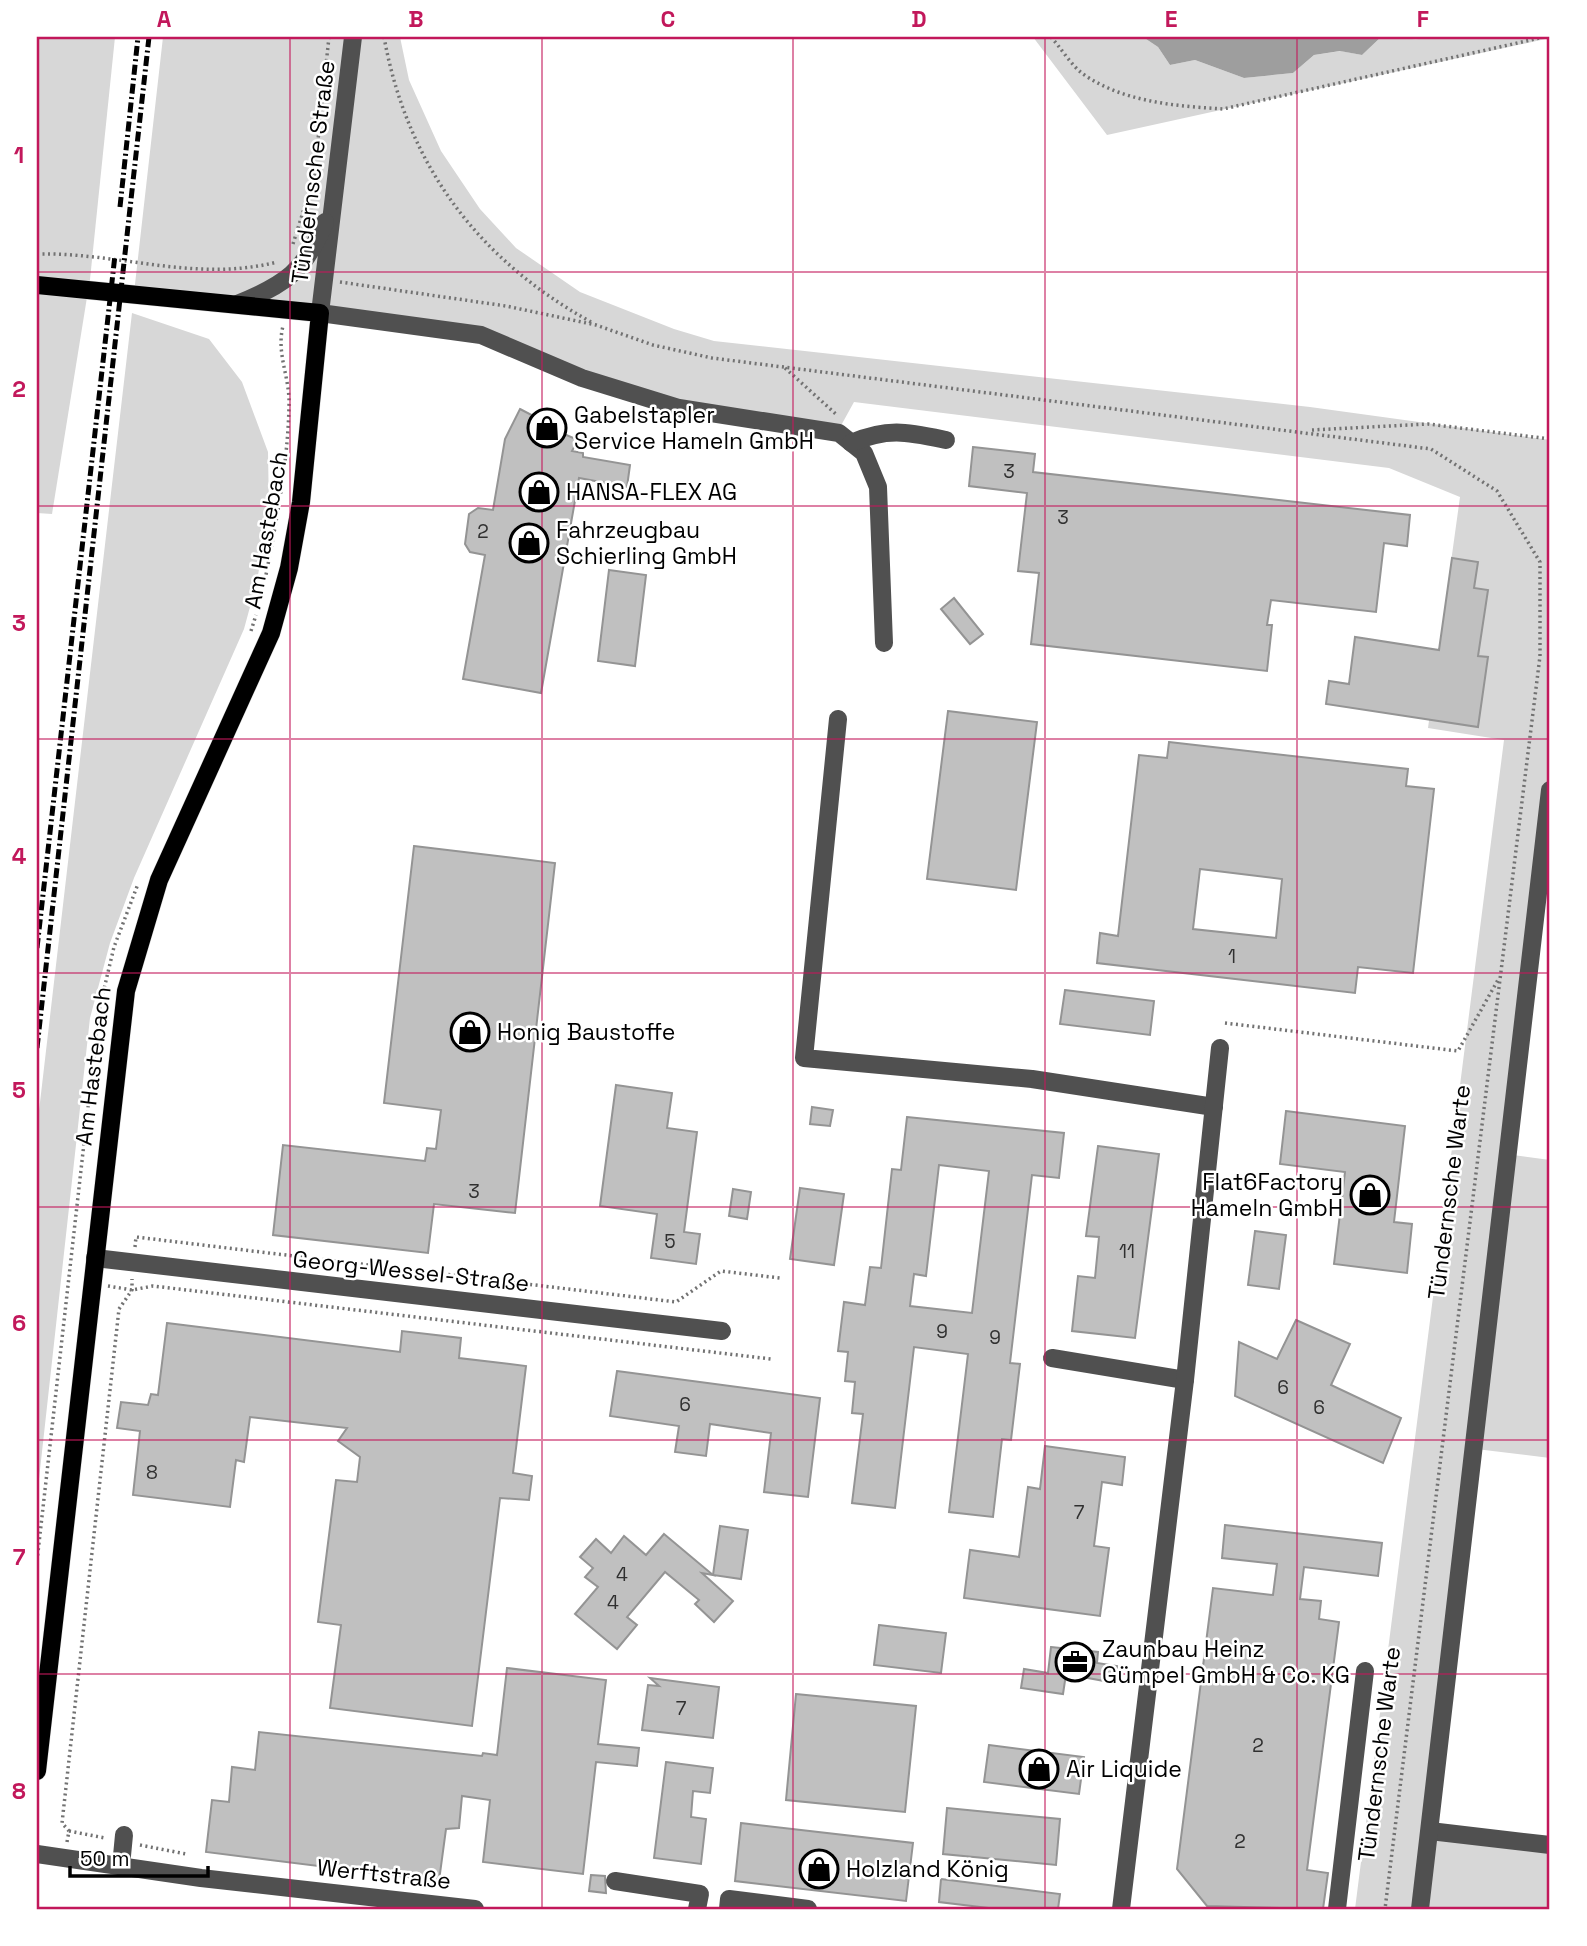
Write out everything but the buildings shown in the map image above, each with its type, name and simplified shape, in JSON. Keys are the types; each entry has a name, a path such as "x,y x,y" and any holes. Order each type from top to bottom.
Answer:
{"main road":[{"path":"37,285 320,313"},
{"name":"Am Hastebach","path":"37,1771 125,991 159,880 271,633 289,568 301,502 320,313"}],"street":[{"name":"Tündernsche Straße","path":"320,313 353,37"},
{"path":"237,304 273,289 297,273 317,243 334,200"},
{"path":"320,313 481,335 582,377 679,408 839,433 864,453 878,487 884,643"},
{"path":"851,443 876,432 903,431 946,440"},
{"path":"838,719 804,1058 1032,1079 1214,1107"},
{"path":"1420,1909 1550,790"},
{"path":"1121,1909 1185,1380 1220,1048"},
{"name":"Georg-Wessel-Straße","path":"95,1258 722,1331"},
{"path":"1052,1358 1185,1380"},
{"path":"1337,1909 1365,1671"},
{"path":"1430,1831 1550,1845"},
{"path":"121,1866 124,1835"},
{"name":"Werftstraße","path":"37,1854 475,1909"},
{"path":"615,1881 700,1894 697,1909"},
{"path":"728,1909 729,1899 808,1909"}],"path":[{"path":"290,250 314,177 329,37"},
{"path":"384,37 400,103 420,150 462,218 524,279 596,325"},
{"path":"1051,37 1081,73 1118,92 1171,106 1223,109 1544,37"},
{"path":"37,254 214,271 251,268 284,259"},
{"path":"325,279 506,306 596,325 653,345 712,358 1302,430 1428,424 1550,439"},
{"path":"264,588 277,519 289,408 289,386 279,343 287,310"},
{"path":"783,367 838,413 838,422"},
{"name":"Tündernsche Warte","path":"1302,430 1431,449 1497,491 1540,562 1540,656 1384,1909"},
{"path":"250,634 257,611"},
{"path":"37,1561 99,1010 114,947 143,872"},
{"path":"1225,1023 1458,1051 1500,976"},
{"path":"64,1858 69,1831 62,1823 119,1309 131,1290 136,1237 676,1302 722,1271 780,1278"},
{"path":"131,1290 153,1286 771,1360"}],"shaded area":[{"path":"37,37 115,37 89,289 37,283"},
{"path":"163,37 400,37 409,80 441,151 480,209 516,248 580,292 674,329 714,341 1310,407 1550,440 1550,777 1418,1909 1355,1909 1504,740 1428,728 1460,497 1389,468 854,402 838,431 679,407 482,334 320,311 134,293"},
{"path":"1033,37 1143,37 1158,47 1170,65 1195,60 1244,78 1293,73 1314,55 1341,51 1362,55 1381,37 1550,38 1107,135"},
{"path":"1143,37 1381,37 1362,55 1340,51 1314,55 1293,73 1244,78 1195,60 1170,65 1158,47"},
{"path":"37,286 88,291 52,514 37,513"},
{"path":"132,313 209,339 242,382 268,452 269,511 257,581 244,629 134,878 110,943 90,1018 37,1497 37,1128"},
{"path":"1513,1155 1550,1160 1550,1458 1476,1449"},
{"path":"1430,1831 1550,1845 1550,1909 1420,1909"}],"railway":[{"path":"120,207 138,37"},
{"path":"37,1048 149,37"},
{"path":"37,948 115,255"}],"place":[{"name":"Gabelstapler Service Hameln GmbH","path":"547,428"},
{"name":"HANSA-FLEX AG","path":"539,492"},
{"name":"Fahrzeugbau Schierling GmbH","path":"529,543"},
{"name":"Honig Baustoffe","path":"470,1032"},
{"name":"Flat6Factory Hameln GmbH","path":"1370,1195"},
{"name":"Zaunbau Heinz Gümpel GmbH & Co. KG","path":"1075,1662"},
{"name":"Air Liquide","path":"1039,1769"},
{"name":"Holzland König","path":"819,1869"}]}
